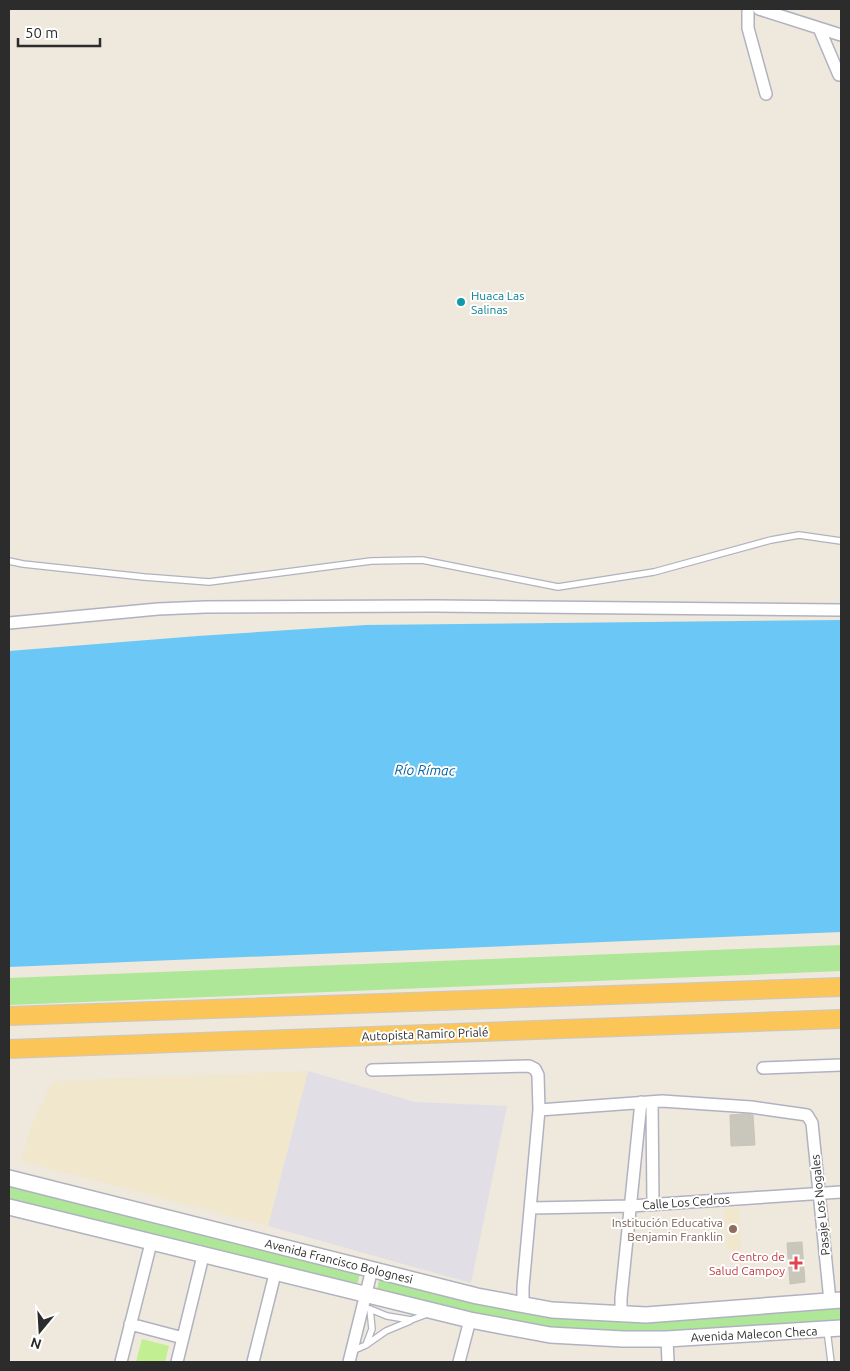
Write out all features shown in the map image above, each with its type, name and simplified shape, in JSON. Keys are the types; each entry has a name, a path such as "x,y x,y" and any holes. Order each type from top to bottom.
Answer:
{"highway":[{"path":"9,1016 841,987"},
{"name":"Autopista Ramiro Prialé","path":"9,1049 841,1019"}],"main road":[{"name":"Avenida Francisco Bolognesi","path":"9,1178 477,1296 552,1310 621,1314 673,1314"},
{"path":"9,1207 275,1274 366,1304 433,1312 550,1335 615,1339 667,1338"},
{"name":"Avenida Malecon Checa","path":"673,1314 836,1300"},
{"name":"Avenida Malecon Checa","path":"667,1338 834,1329"}],"street":[{"path":"748,9 748,28 766,94"},
{"path":"759,9 841,35"},
{"path":"819,28 840,75"},
{"path":"9,623 158,609 205,607 434,606 841,610"},
{"path":"763,1068 841,1065"},
{"path":"372,1070 529,1066 538,1075 539,1110 522,1287 523,1305"},
{"path":"539,1110 646,1102"},
{"path":"646,1102 653,1204"},
{"path":"621,1314 631,1206 646,1102"},
{"name":"Pasaje Los Nogales","path":"646,1102 751,1107 807,1115 812,1122 819,1194 836,1300"},
{"name":"Calle Los Cedros","path":"531,1208 631,1206 841,1192"},
{"path":"121,1362 151,1243"},
{"path":"177,1362 203,1256"},
{"path":"350,1357 366,1304 372,1270"},
{"path":"257,1361 275,1274"},
{"path":"459,1362 470,1320"},
{"path":"130,1324 183,1338"},
{"path":"667,1338 668,1362"}],"lane":[{"path":"9,561 144,577 209,582 370,561 422,560 558,587 654,572 771,540 799,535 841,541"},
{"path":"366,1304 387,1316 411,1320"},
{"path":"366,1304 372,1329 366,1345"},
{"path":"350,1357 386,1331 433,1312"},
{"path":"831,1362 834,1329"}],"shaded area":[{"path":"308,1071 415,1102 507,1106 471,1283 268,1226"},
{"path":"308,1071 268,1226 21,1161 32,1124 53,1081"},
{"name":"Institución Educativa Benjamin Franklin","path":"739,1208 741,1249 727,1250 724,1209"}],"green space":[{"path":"841,945 841,971 9,1005 9,978"},
{"path":"9,1181 360,1273 358,1282 351,1287 9,1202"},
{"path":"386,1278 529,1311 841,1305 841,1322 667,1335 523,1326 377,1290 379,1280"},
{"path":"142,1339 169,1346 165,1362 136,1362"}],"water":[{"name":"Río Rímac","path":"841,620 841,932 9,967 9,651 366,625"}],"building":[{"path":"730,1115 753,1115 755,1145 731,1146"},
{"name":"Centro de Salud Campoy","path":"802,1242 805,1282 790,1284 787,1243"}],"place":[{"name":"Huaca Las Salinas","path":"461,302"},
{"name":"Institución Educativa Benjamin Franklin","path":"733,1229"},
{"name":"Centro de Salud Campoy","path":"796,1263"}]}
